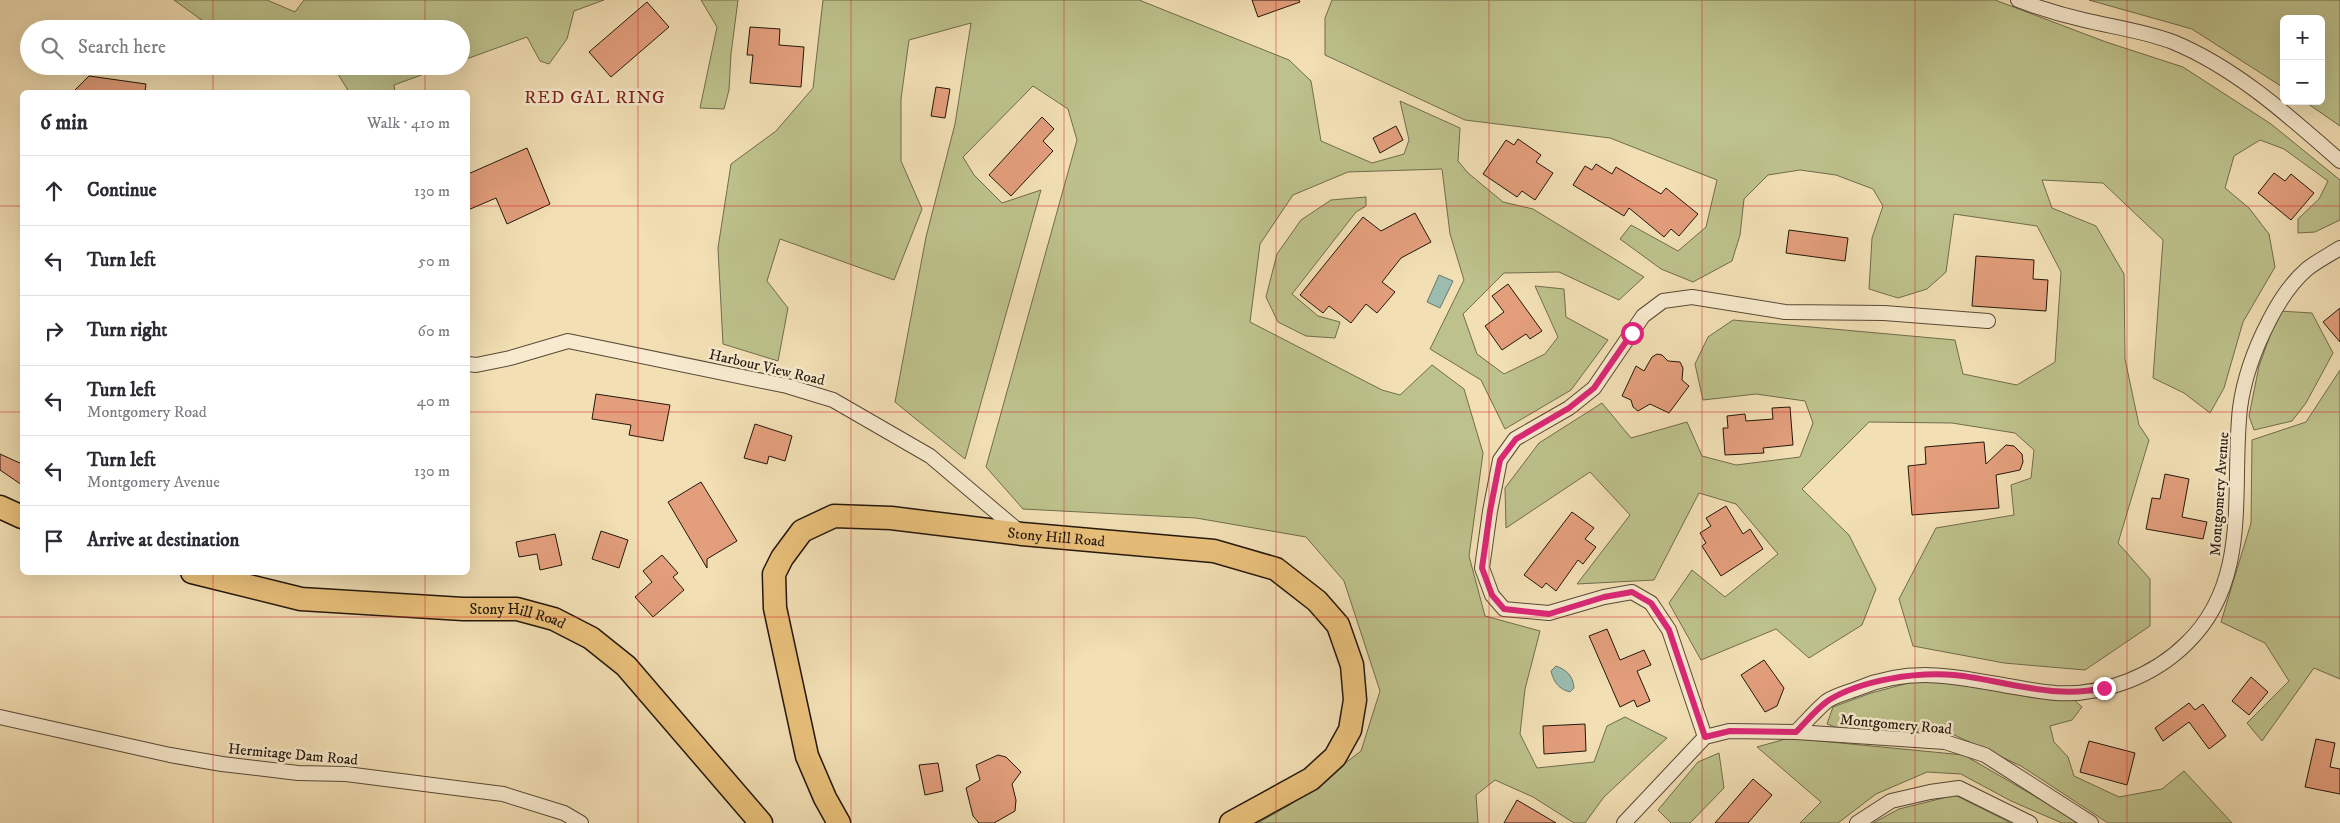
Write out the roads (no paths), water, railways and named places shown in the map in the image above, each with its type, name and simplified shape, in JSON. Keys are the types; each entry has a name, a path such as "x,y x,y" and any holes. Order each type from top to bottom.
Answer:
{"main road":[{"path":"0,507 20,516"},
{"name":"Stony Hill Road","path":"840,823 825,798 807,756 775,608 774,574 782,558 802,531 834,516 891,518 1022,534 1214,551 1276,569 1317,601 1338,625 1352,665 1355,700 1350,730 1335,757 1311,779 1231,823"},
{"name":"Stony Hill Road","path":"204,575 301,599 463,609 517,609 554,619 591,638 626,666 761,823"}],"street":[{"path":"2018,0 2081,20 2126,29 2172,42 2214,64 2254,90 2291,117 2340,161"},
{"name":"Montgomery Avenue","path":"1796,732 1828,700 1864,686 1900,676 1954,675 2058,693 2086,692 2122,684 2150,671 2187,644 2209,618 2226,585 2232,558 2240,406 2255,348 2279,301 2306,270 2340,248"},
{"path":"1624,823 1705,737 1669,630 1651,603 1632,592 1604,597 1549,614 1504,609 1492,595 1482,568 1500,460 1516,439 1569,408 1594,388 1643,316 1663,301 1692,297 1785,312 1884,313 1988,321"},
{"name":"Harbour View Road","path":"470,364 476,365 510,358 568,341 787,386 833,400 930,456 1022,534"},
{"name":"Hermitage Dam Road","path":"0,717 162,753 222,764 298,773 346,774 503,794 564,813 580,823"},
{"name":"Montgomery Road","path":"1705,737 1730,731 1796,732 1945,742 1985,756 2091,823"},
{"path":"1857,823 1891,801 1930,792 1959,788 2030,823"}],"district":[{"name":"RED GAL RING","path":"595,97"}]}
